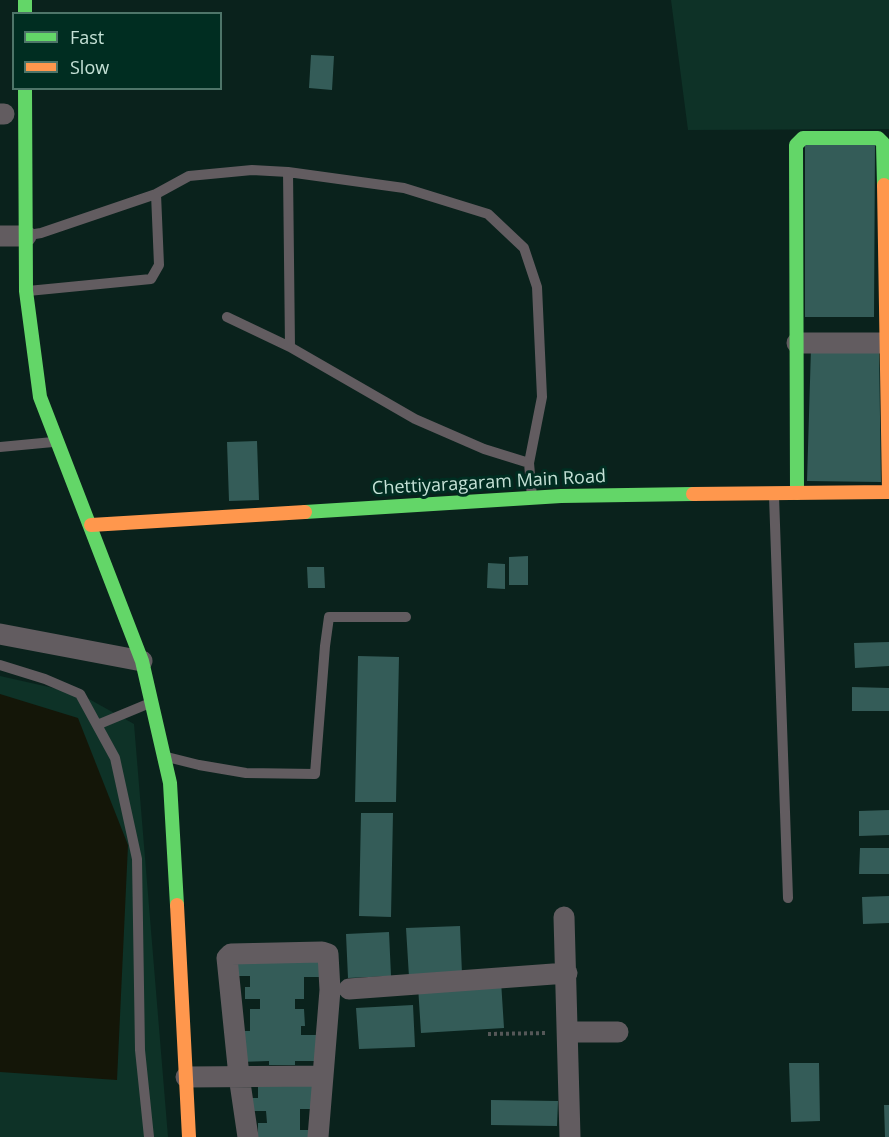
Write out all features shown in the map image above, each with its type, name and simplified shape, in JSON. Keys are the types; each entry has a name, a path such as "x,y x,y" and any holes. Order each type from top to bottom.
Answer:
{"street":[{"path":"25,90 26,291 40,397 92,525 142,661 170,783 189,1137"},
{"path":"797,493 796,145 803,138 878,138 883,143 889,492"},
{"path":"0,236 26,236"},
{"path":"797,343 886,343"},
{"name":"Chettiyaragaram Main Road","path":"92,525 532,497 889,492"},
{"path":"0,634 142,661"},
{"path":"564,916 570,1137"},
{"path":"248,1137 239,1076 227,958 231,954 322,952 328,954 330,990 318,1137"},
{"path":"349,989 567,973"},
{"path":"568,1032 618,1032"},
{"path":"186,1077 323,1076"}],"lane":[{"path":"26,236 156,194 189,176 252,170 288,172 404,188 488,214 524,248 537,287 542,398 529,463 532,497"},
{"path":"288,172 290,347"},
{"path":"26,291 151,279 159,265 156,194"},
{"path":"227,317 290,347 415,419 484,449 529,463"},
{"path":"0,447 56,441"},
{"path":"774,493 788,898"},
{"path":"164,757 246,773 315,774 329,617 406,617"},
{"path":"0,665 45,679 80,694 115,758 137,859 140,1050 149,1137"},
{"path":"97,725 152,702"}],"path":[{"path":"488,1034 568,1032"}],"shaded area":[{"path":"671,0 889,0 889,129 688,130"},
{"path":"0,676 80,694 134,724 168,1137 0,1137"},
{"path":"0,694 78,718 128,845 117,1080 0,1072"}],"building":[{"path":"311,55 334,56 332,90 309,88"},
{"path":"805,144 875,144 874,317 805,317"},
{"path":"811,348 879,350 881,482 807,481"},
{"path":"257,441 259,500 229,501 227,442"},
{"path":"528,556 528,585 509,585 509,557"},
{"path":"488,563 505,564 505,589 487,588"},
{"path":"307,567 324,567 325,588 308,588"},
{"path":"889,642 889,666 855,668 854,643"},
{"path":"358,656 399,657 396,802 355,802"},
{"path":"852,687 889,688 889,711 852,711"},
{"path":"889,810 889,835 859,836 859,811"},
{"path":"361,813 393,813 391,917 359,916"},
{"path":"860,848 889,848 889,874 859,874"},
{"path":"889,896 889,923 863,924 862,897"},
{"path":"460,926 462,974 409,977 406,928"},
{"path":"389,932 391,976 348,978 346,934"},
{"path":"325,956 326,977 304,977 304,999 295,999 295,1009 304,1009 305,1026 301,1026 301,1035 318,1035 318,1061 295,1061 295,1065 269,1065 269,1061 239,1062 238,1031 250,1031 250,1009 260,1009 260,999 245,999 245,987 250,987 250,976 229,976 229,958"},
{"path":"501,981 504,1028 421,1033 418,986"},
{"path":"413,1005 415,1047 359,1049 356,1008"},
{"path":"789,1063 819,1063 820,1121 791,1122"},
{"path":"316,1081 317,1109 300,1109 300,1130 314,1130 315,1137 258,1137 258,1123 267,1123 266,1111 251,1111 251,1098 258,1098 258,1082"},
{"path":"491,1100 558,1101 557,1126 491,1125"},
{"path":"884,1105 889,1105 889,1137 885,1137"}],"traffic: fast":[{"path":"25,0 25,12"},
{"path":"25,90 26,291 40,397 142,661 170,783 177,905"},
{"path":"797,493 796,145 803,138 878,138 883,143 884,185"},
{"path":"305,512 561,496 693,494"}],"traffic: slow":[{"path":"884,185 889,492"},
{"path":"693,494 889,492"},
{"path":"91,525 305,512"},
{"path":"177,905 189,1137"}]}
